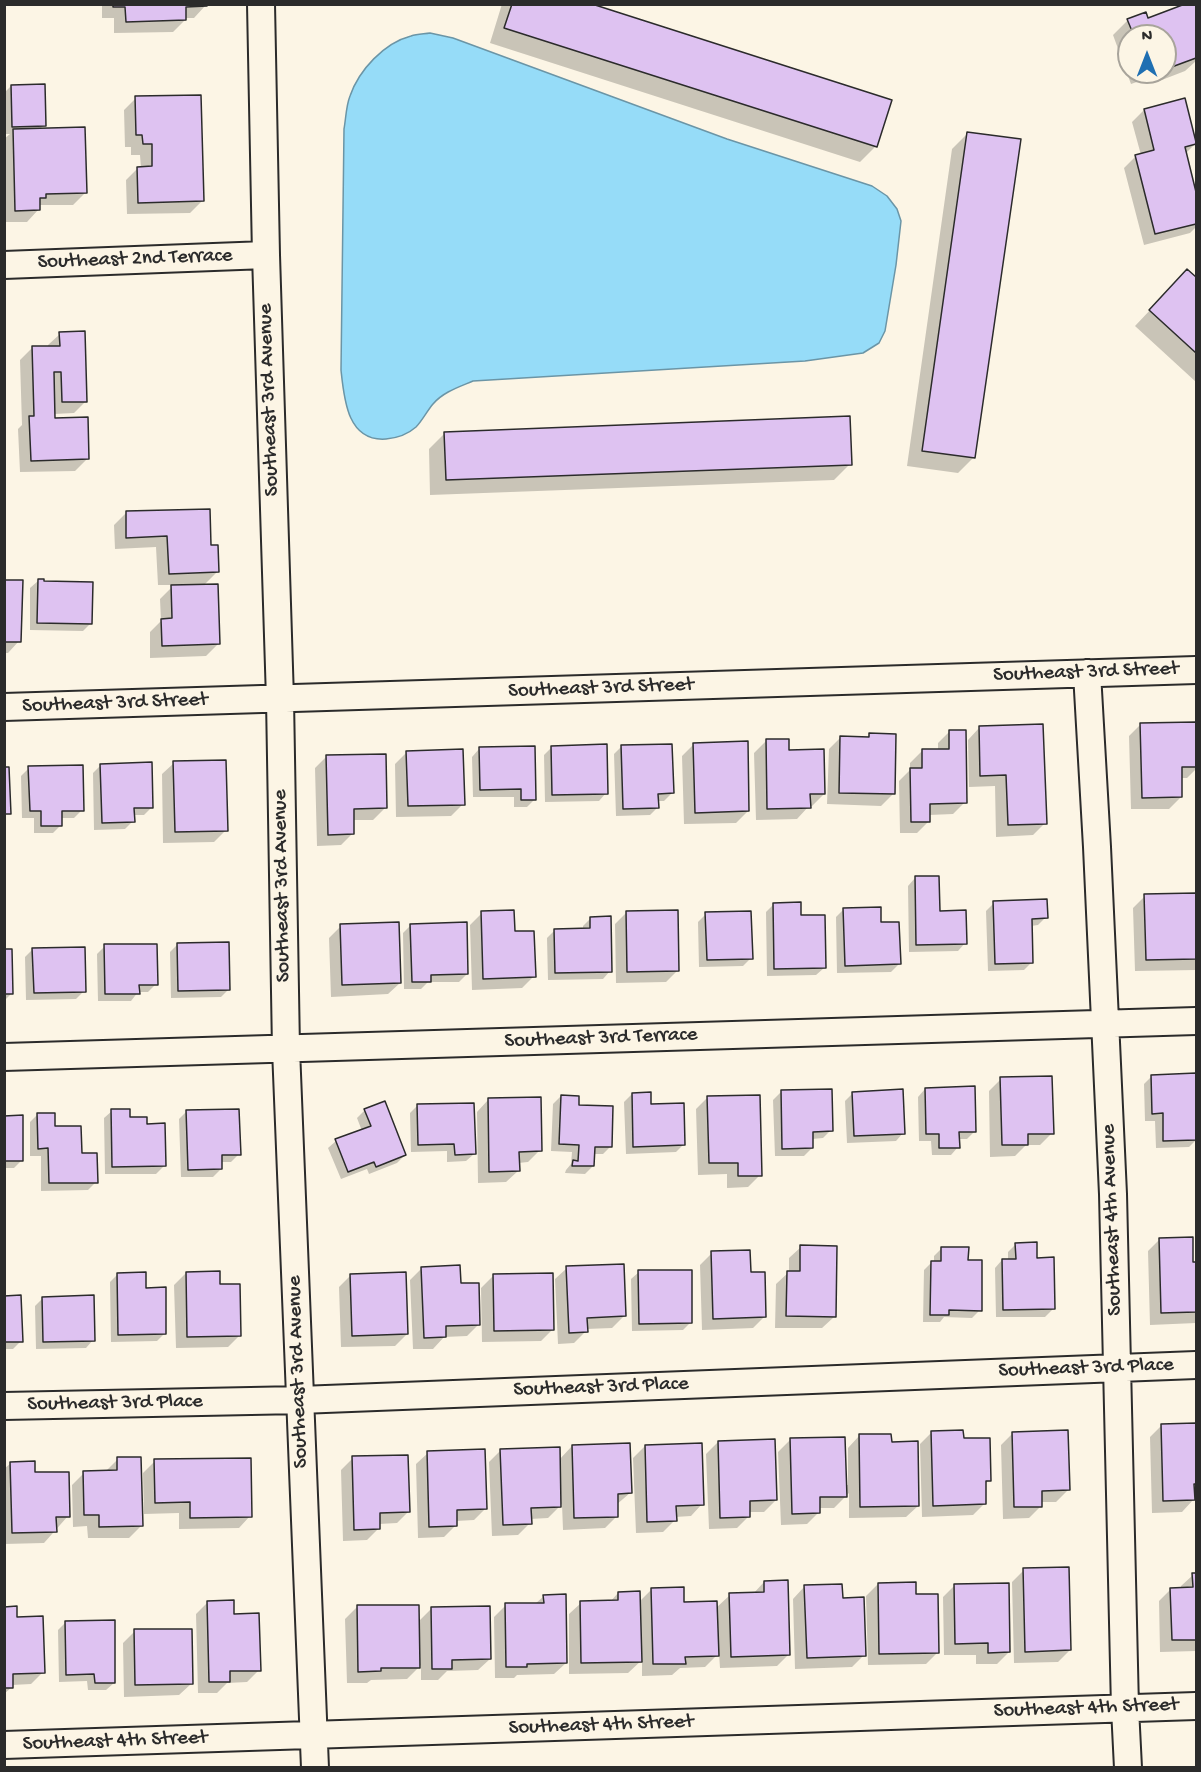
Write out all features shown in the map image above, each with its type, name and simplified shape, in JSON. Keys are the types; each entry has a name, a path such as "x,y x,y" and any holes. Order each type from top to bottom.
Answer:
{"street":[{"name":"Southeast 3rd Avenue","path":"261,4 266,255 280,699 286,1049 315,1767"},
{"name":"Southeast 2nd Terrace","path":"4,265 266,255"},
{"name":"Southeast 3rd Street","path":"4,707 1197,669"},
{"name":"Southeast 4th Avenue","path":"1088,673 1113,1194 1128,1767"},
{"name":"Southeast 3rd Terrace","path":"4,1057 1197,1021"},
{"name":"Southeast 3rd Place","path":"4,1406 300,1400 1197,1365"},
{"name":"Southeast 4th Street","path":"4,1746 1197,1706"}],"water":[{"path":"430,33 453,38 727,139 872,186 887,196 897,209 901,221 885,331 879,343 863,353 805,361 473,381 442,396 416,427 405,434 386,439 373,438 363,433 355,426 346,405 341,370 344,129 347,108 354,86 366,67 382,51 413,35"}],"building":[{"path":"113,4 207,4 207,6 186,7 186,20 126,22 125,7 113,7"},
{"path":"512,4 592,4 892,100 877,147 504,28"},
{"path":"1185,4 1196,4 1196,58 1177,65 1177,24 1129,24 1127,19 1146,12 1148,18"},
{"path":"45,84 46,126 12,127 11,85"},
{"path":"201,95 204,201 138,203 137,167 152,166 152,144 143,144 142,135 136,135 135,96"},
{"path":"1185,98 1196,142 1196,144 1185,147 1196,192 1196,224 1155,234 1135,155 1154,150 1144,109"},
{"path":"85,127 87,193 46,194 46,198 40,198 40,210 15,211 13,129"},
{"path":"967,132 1021,139 975,458 922,451"},
{"path":"1187,269 1196,277 1196,353 1149,310"},
{"path":"85,331 87,402 62,402 61,372 54,372 55,418 88,417 89,459 31,461 29,416 34,416 32,346 60,346 59,332"},
{"path":"850,416 852,465 446,480 444,432"},
{"path":"210,509 211,545 218,545 219,572 169,574 167,536 126,538 126,511"},
{"path":"38,579 93,582 92,624 37,623"},
{"path":"4,580 23,580 21,642 4,642"},
{"path":"218,584 220,644 162,646 161,619 172,618 171,585"},
{"path":"1196,722 1196,767 1182,767 1182,797 1142,798 1140,723"},
{"path":"1043,724 1047,824 1008,825 1006,775 980,776 979,726"},
{"path":"949,730 966,730 967,803 930,804 930,822 911,822 910,768 922,768 922,749 949,749"},
{"path":"869,733 896,734 895,794 839,793 840,736 869,737"},
{"path":"766,739 789,739 789,750 824,749 825,794 810,794 811,808 767,809"},
{"path":"748,741 749,811 695,813 693,743"},
{"path":"607,744 608,794 552,795 551,746"},
{"path":"672,744 674,793 658,794 659,808 623,809 621,745"},
{"path":"535,746 536,800 521,800 521,789 480,790 479,747"},
{"path":"463,749 465,805 408,806 406,751"},
{"path":"386,754 387,808 354,809 354,834 328,835 326,755"},
{"path":"226,760 228,831 175,832 173,761"},
{"path":"152,762 153,808 134,808 135,822 102,823 100,764"},
{"path":"83,765 84,811 62,811 62,826 41,826 41,811 30,811 28,766"},
{"path":"4,767 9,767 11,814 4,814"},
{"path":"915,876 939,876 940,911 966,910 967,944 916,945"},
{"path":"1196,893 1196,959 1146,960 1144,894"},
{"path":"1047,899 1048,918 1032,919 1033,963 995,964 993,901"},
{"path":"801,902 801,915 825,915 826,968 774,969 773,903"},
{"path":"881,907 881,922 899,922 901,964 845,966 843,908"},
{"path":"514,910 515,931 534,931 536,977 483,979 481,911"},
{"path":"678,910 679,971 627,972 626,911"},
{"path":"751,911 753,959 707,960 705,912"},
{"path":"611,916 612,972 555,973 554,929 590,928 590,917"},
{"path":"399,922 401,983 342,985 340,924"},
{"path":"467,922 468,974 431,975 431,982 412,982 410,924"},
{"path":"229,942 230,990 178,991 177,943"},
{"path":"104,944 157,944 158,985 139,985 140,994 105,994"},
{"path":"85,947 86,992 34,993 32,948"},
{"path":"4,949 12,949 13,994 4,994"},
{"path":"1196,1073 1196,1140 1163,1141 1163,1113 1152,1114 1151,1075"},
{"path":"1052,1076 1054,1134 1028,1134 1028,1145 1002,1145 1000,1077"},
{"path":"975,1086 976,1132 959,1132 960,1148 939,1148 939,1134 926,1134 925,1088"},
{"path":"832,1089 833,1131 813,1132 813,1148 782,1149 781,1090"},
{"path":"903,1089 905,1134 854,1136 852,1092"},
{"path":"651,1092 651,1104 684,1103 685,1145 633,1147 632,1093"},
{"path":"561,1095 579,1096 579,1105 613,1106 612,1147 595,1147 594,1166 572,1166 573,1160 578,1161 579,1145 559,1144"},
{"path":"760,1095 762,1176 738,1176 738,1163 709,1163 707,1096"},
{"path":"541,1097 542,1151 519,1152 520,1171 489,1172 488,1098"},
{"path":"385,1101 406,1155 376,1167 374,1162 348,1172 335,1139 371,1126 364,1109"},
{"path":"474,1103 476,1154 455,1155 454,1144 418,1145 417,1104"},
{"path":"111,1109 130,1109 130,1117 147,1117 147,1124 165,1123 166,1166 112,1167"},
{"path":"239,1109 241,1155 222,1155 222,1169 188,1170 186,1110"},
{"path":"37,1113 55,1113 55,1126 81,1126 82,1153 97,1153 98,1183 49,1183 48,1148 38,1149"},
{"path":"23,1115 23,1161 4,1161 4,1116"},
{"path":"1193,1237 1193,1262 1196,1262 1196,1312 1161,1313 1159,1238"},
{"path":"1037,1242 1037,1258 1054,1257 1055,1309 1003,1310 1002,1259 1016,1259 1015,1243"},
{"path":"800,1245 837,1246 836,1317 786,1316 787,1271 800,1271"},
{"path":"941,1247 969,1247 968,1260 982,1260 982,1311 949,1310 949,1315 930,1315 931,1261 941,1261"},
{"path":"750,1250 751,1272 765,1272 766,1317 713,1319 711,1251"},
{"path":"624,1264 626,1316 587,1318 588,1332 569,1333 566,1266"},
{"path":"460,1265 461,1283 479,1283 480,1325 446,1326 446,1337 424,1338 421,1267"},
{"path":"638,1270 692,1270 692,1323 639,1324"},
{"path":"220,1271 220,1284 240,1284 241,1336 187,1337 186,1272"},
{"path":"146,1272 146,1288 166,1287 166,1334 118,1335 117,1273"},
{"path":"406,1272 408,1334 352,1336 350,1274"},
{"path":"553,1273 554,1330 494,1331 493,1274"},
{"path":"21,1295 23,1342 4,1342 4,1296"},
{"path":"94,1295 95,1341 43,1342 42,1297"},
{"path":"1196,1423 1195,1500 1163,1501 1161,1424"},
{"path":"963,1430 964,1438 990,1438 991,1481 986,1481 986,1504 933,1506 931,1431"},
{"path":"1068,1430 1070,1490 1042,1491 1042,1507 1014,1507 1012,1432"},
{"path":"859,1434 891,1434 892,1442 918,1441 919,1506 860,1507"},
{"path":"845,1437 847,1497 820,1497 820,1513 792,1514 790,1438"},
{"path":"775,1439 777,1500 750,1501 750,1517 720,1518 718,1441"},
{"path":"630,1443 632,1493 618,1494 618,1517 574,1518 572,1445"},
{"path":"702,1443 704,1505 676,1506 677,1521 647,1522 645,1445"},
{"path":"560,1447 561,1507 531,1508 532,1524 503,1525 500,1449"},
{"path":"485,1449 487,1509 457,1510 457,1526 429,1527 427,1451"},
{"path":"408,1455 410,1512 380,1513 380,1529 354,1530 352,1456"},
{"path":"117,1457 141,1457 143,1526 99,1527 99,1515 84,1515 83,1471 117,1470"},
{"path":"251,1458 252,1517 190,1518 190,1502 155,1503 154,1459"},
{"path":"35,1461 35,1472 69,1472 70,1517 56,1517 57,1532 12,1533 10,1462"},
{"path":"1069,1567 1071,1650 1025,1652 1023,1568"},
{"path":"1192,1573 1196,1573 1196,1640 1172,1640 1170,1588 1193,1587"},
{"path":"788,1580 790,1655 731,1657 729,1593 764,1592 764,1581"},
{"path":"916,1582 916,1594 938,1594 939,1653 879,1654 878,1583"},
{"path":"1009,1583 1010,1652 988,1653 988,1643 955,1644 954,1584"},
{"path":"842,1584 843,1598 864,1597 866,1656 807,1658 804,1585"},
{"path":"684,1587 684,1602 717,1601 719,1656 685,1657 686,1664 653,1664 651,1588"},
{"path":"640,1591 642,1662 581,1663 580,1601 618,1600 618,1592"},
{"path":"566,1594 567,1663 506,1667 505,1603 544,1603 543,1595"},
{"path":"234,1600 234,1614 259,1613 261,1671 230,1671 230,1682 209,1682 207,1601"},
{"path":"357,1605 419,1605 420,1668 381,1668 381,1671 358,1672"},
{"path":"17,1606 17,1617 43,1616 45,1673 13,1674 13,1688 4,1688 4,1607"},
{"path":"490,1606 491,1659 452,1660 452,1669 432,1669 431,1607"},
{"path":"115,1620 115,1683 95,1683 94,1674 66,1675 65,1621"},
{"path":"134,1629 192,1629 193,1684 135,1685"}]}
